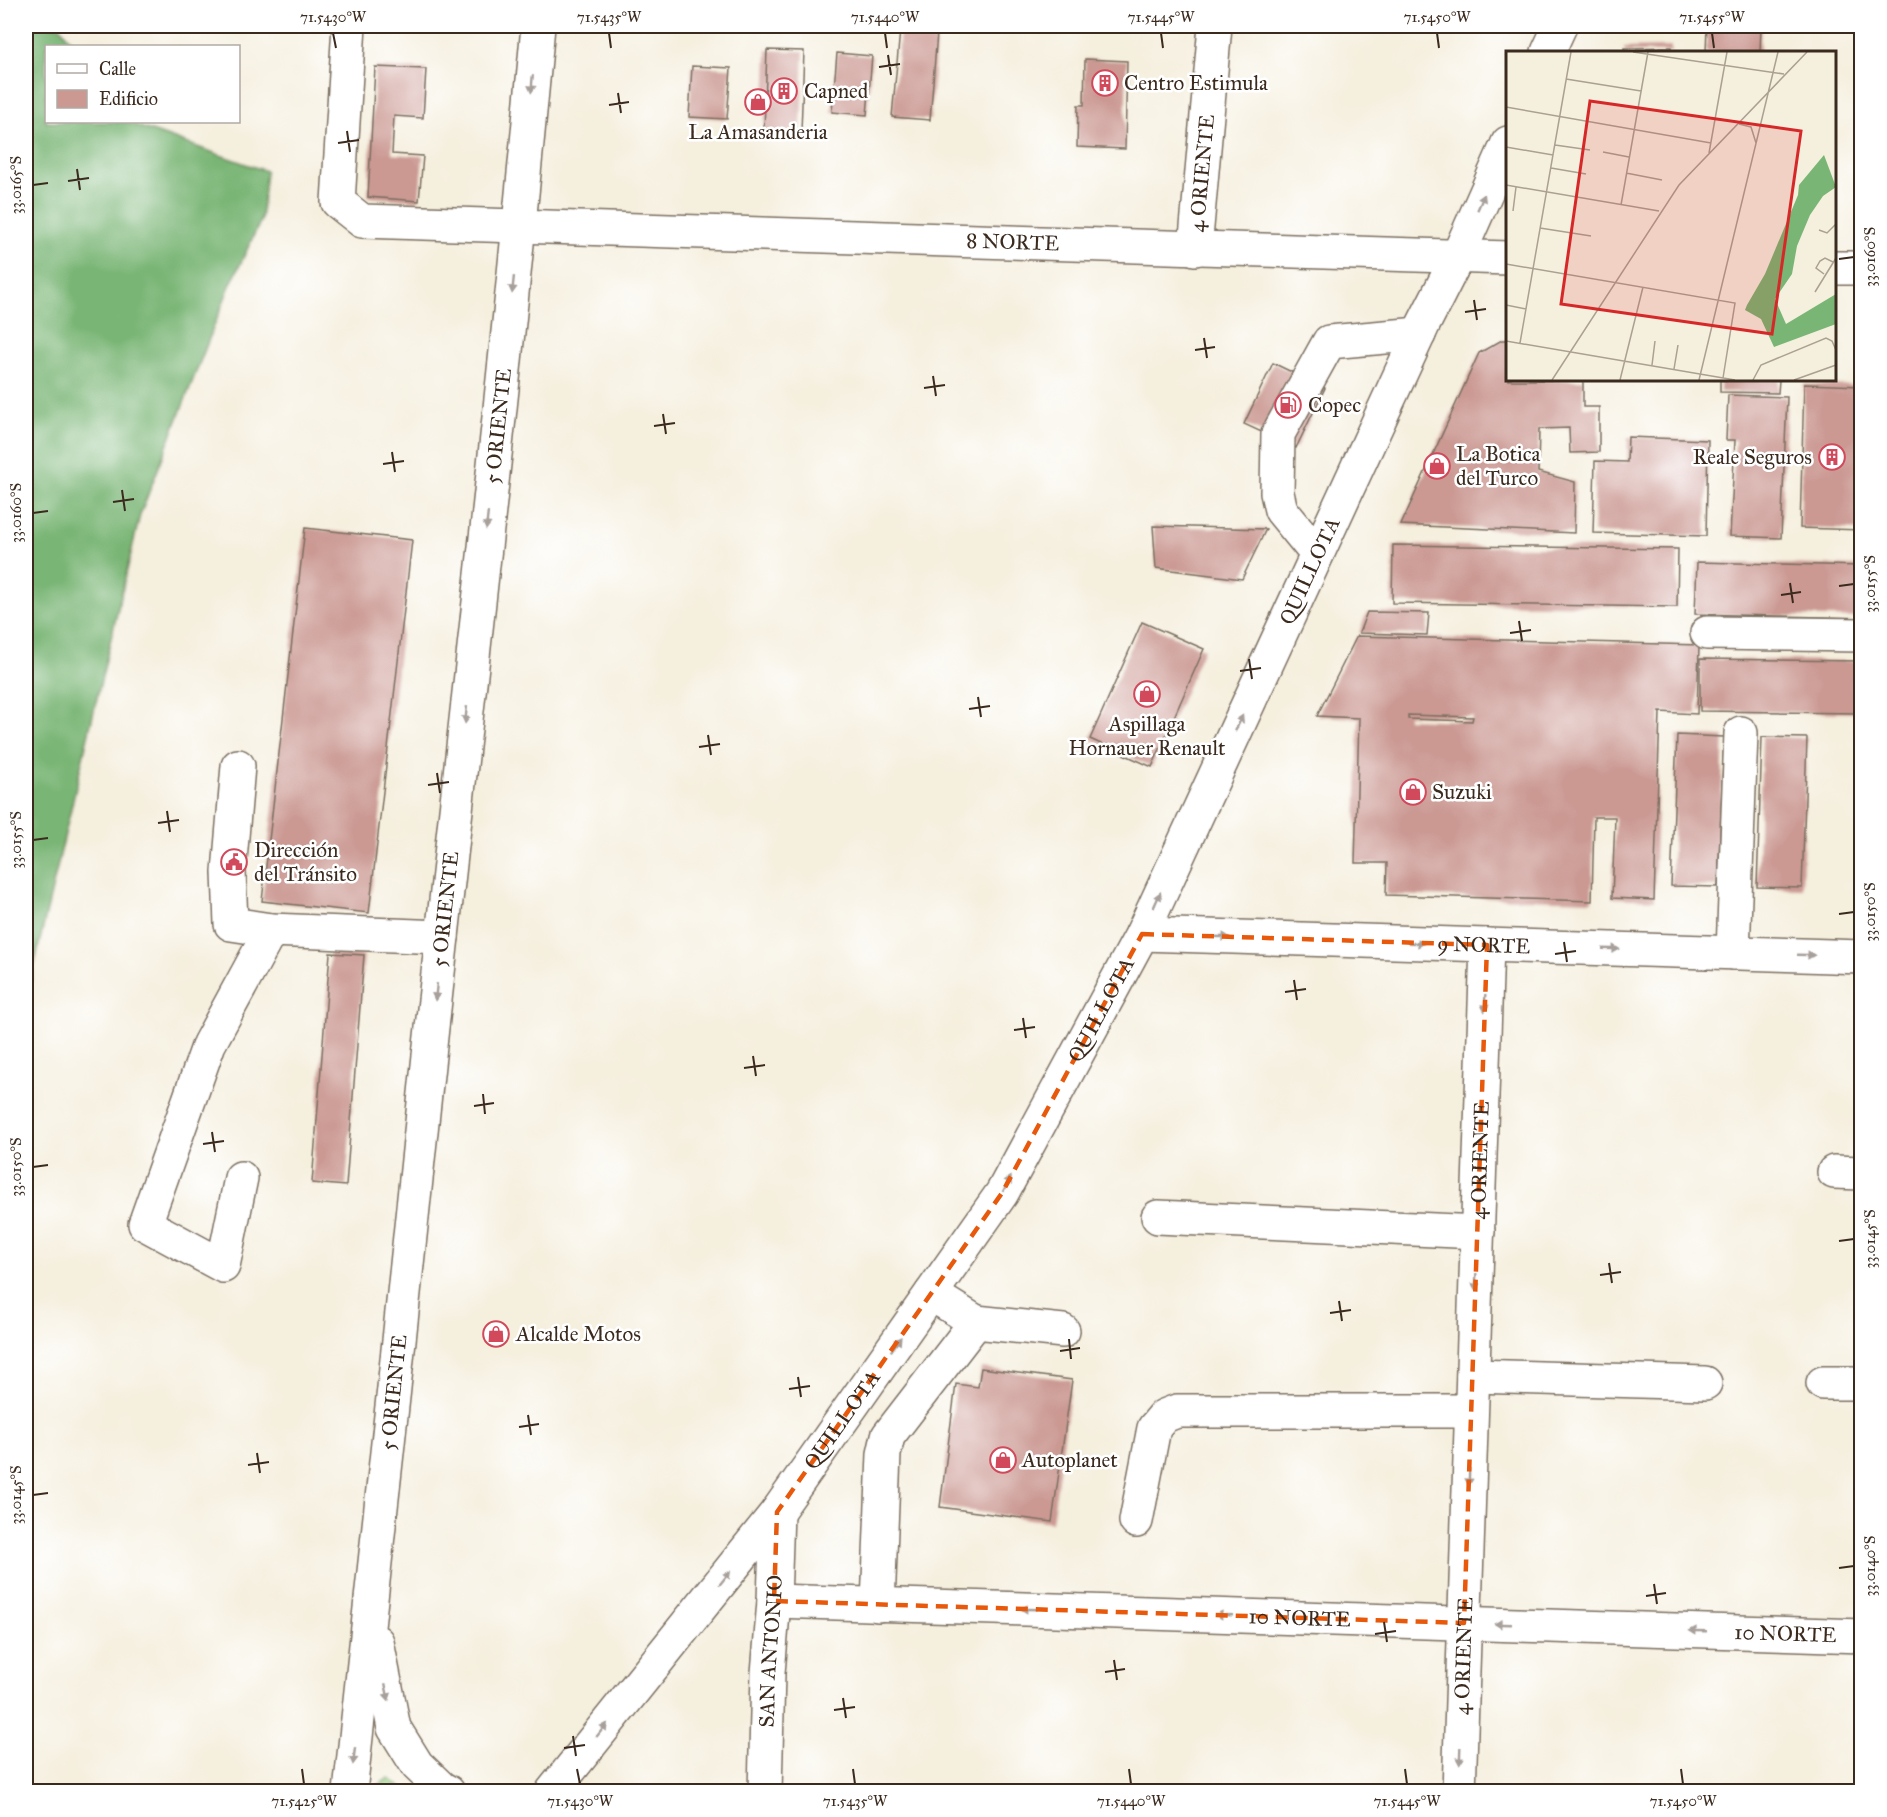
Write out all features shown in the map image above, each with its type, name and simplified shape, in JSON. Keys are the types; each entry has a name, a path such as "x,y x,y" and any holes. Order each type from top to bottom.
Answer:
{"street":[{"name":"8 NORTE","path":"349,26 338,202 362,221 1506,258"},
{"name":"5 ORIENTE","path":"350,1791 371,1614 396,1358 519,227 538,26"},
{"name":"4 ORIENTE","path":"1195,249 1215,26"},
{"path":"1548,51 1560,26"},
{"name":"QUILLOTA","path":"552,1791 777,1512 1002,1193 1142,934 1506,147"},
{"path":"1836,268 1862,268"},
{"path":"1317,554 1281,510 1277,493 1278,434 1329,342 1419,334"},
{"path":"1707,633 1862,635"},
{"path":"1734,953 1741,733"},
{"path":"238,766 229,872 231,924 271,930 442,937"},
{"path":"241,1178 223,1266 145,1224 209,1044 271,930"},
{"name":"9 NORTE","path":"1142,934 1862,957"},
{"name":"4 ORIENTE","path":"1459,1791 1487,945"},
{"path":"1158,1217 1478,1232"},
{"path":"931,1294 976,1322 1063,1331"},
{"path":"878,1605 884,1454 888,1436 976,1322"},
{"path":"1473,1376 1705,1383"},
{"path":"1823,1383 1862,1383"},
{"path":"1136,1521 1154,1428 1164,1416 1178,1411 1471,1411"},
{"name":"SAN ANTONIO","path":"765,1791 768,1673 774,1602 777,1512"},
{"name":"10 NORTE","path":"774,1602 1862,1636"},
{"path":"371,1614 394,1728 417,1765 441,1788 448,1791"}],"highlighted area":[{"path":"1142,934 1487,945 1464,1623 774,1601 777,1512 1002,1193"}],"green space":[{"path":"26,26 60,26 73,45 45,45 45,123 129,123 266,171 261,220 229,288 140,515 26,1000"},
{"path":"389,1778 405,1791 376,1791 376,1787"}],"building":[{"path":"1707,26 1761,26 1760,51 1706,51"},
{"path":"900,30 937,33 930,120 892,117"},
{"path":"1671,47 1671,51 1625,51 1624,48"},
{"name":"Capned","path":"767,50 804,51 801,132 764,131"},
{"path":"837,53 872,56 867,115 832,112"},
{"name":"Centro Estimula","path":"1085,59 1127,61 1125,149 1077,147 1078,105 1084,105"},
{"path":"692,66 731,68 727,119 689,117"},
{"path":"375,67 426,69 423,118 394,116 392,154 423,156 419,201 368,197"},
{"path":"1857,94 1862,94 1862,170 1857,170"},
{"path":"1506,340 1506,381 1583,381 1583,407 1599,407 1599,452 1570,453 1569,428 1539,429 1538,472 1575,482 1574,533 1401,525 1479,353"},
{"path":"1273,363 1325,388 1296,448 1244,424"},
{"path":"1720,381 1779,381 1778,393 1720,392"},
{"name":"Reale Seguros","path":"1804,384 1862,386 1862,530 1800,528"},
{"path":"1728,395 1787,397 1781,538 1730,536 1735,440 1726,440"},
{"path":"1628,437 1708,440 1706,536 1593,533 1595,461 1627,462"},
{"path":"1153,526 1266,529 1242,579 1156,568"},
{"path":"305,528 412,540 369,913 262,901"},
{"path":"1393,545 1678,549 1677,607 1392,603"},
{"path":"1697,562 1862,566 1862,618 1695,614"},
{"path":"1367,612 1429,613 1427,635 1359,633"},
{"name":"Aspillaga Hornauer Renault","path":"1142,622 1204,649 1152,767 1090,739"},
{"path":"1357,636 1699,645 1697,714 1660,712 1654,900 1612,898 1615,817 1594,817 1592,901 1386,895 1387,863 1355,863 1359,718 1317,716","holes":["1408,715 1473,717 1472,721 1408,719"]},
{"path":"1700,659 1862,661 1862,713 1700,711"},
{"path":"1677,735 1724,737 1718,887 1671,886"},
{"path":"1762,737 1807,738 1802,888 1757,887"},
{"path":"330,953 364,955 346,1186 312,1183"},
{"name":"Autoplanet","path":"981,1368 1072,1380 1052,1522 940,1507 956,1384 978,1387"}],"place":[{"name":"Centro Estimula","path":"1105,83"},
{"name":"Capned","path":"784,91"},
{"name":"La Amasanderia","path":"758,102"},
{"name":"Copec","path":"1288,405"},
{"name":"Reale Seguros","path":"1832,457"},
{"name":"La Botica del Turco","path":"1437,466"},
{"name":"Aspillaga Hornauer Renault","path":"1147,694"},
{"name":"Suzuki","path":"1413,792"},
{"name":"Dirección del Tránsito","path":"234,862"},
{"name":"Alcalde Motos","path":"496,1334"},
{"name":"Autoplanet","path":"1003,1460"}]}
